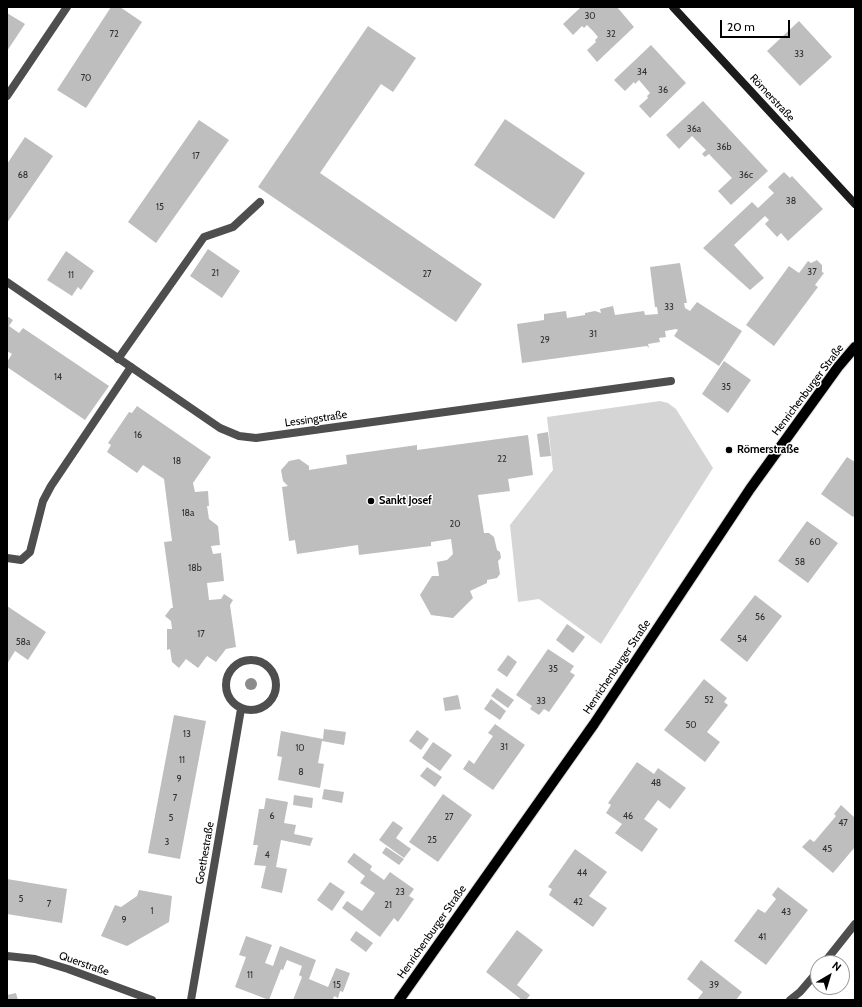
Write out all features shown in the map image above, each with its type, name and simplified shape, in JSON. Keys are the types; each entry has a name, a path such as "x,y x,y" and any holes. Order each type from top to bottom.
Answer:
{"main road":[{"name":"Römerstraße","path":"673,7 855,204"},
{"name":"Henrichenburger Straße","path":"399,1000 594,724 750,489 838,367 855,347"}],"street":[{"path":"7,96 67,7"},
{"path":"118,359 204,237 233,226 260,202"},
{"name":"Lessingstraße","path":"7,282 220,428 240,436 256,438 671,381"},
{"path":"7,558 21,560 30,552 43,501 51,486 131,367"},
{"path":"252,659 269,666 278,682 274,699 259,710 241,709 230,699 226,686 229,672 239,662 252,659"},
{"name":"Goethestraße","path":"191,1000 241,709"},
{"path":"830,955 855,924"},
{"name":"Querstraße","path":"7,956 34,959 68,969 152,1000"},
{"path":"790,1000 800,992 810,980"}],"shaded area":[{"path":"660,401 668,403 676,409 713,468 601,644 539,599 518,602 510,525 553,470 547,417"}],"building":[{"path":"111,7 120,7 142,22 86,108 57,90"},
{"path":"581,7 617,7 634,27 597,62 587,50 596,42 595,40 598,37 593,31 587,25 584,28 582,26 573,35 563,24"},
{"path":"7,13 25,24 7,51"},
{"path":"799,21 832,57 800,86 767,51"},
{"path":"368,26 416,58 393,92 381,84 320,173 482,284 456,322 258,187"},
{"path":"651,45 686,83 650,118 639,106 648,98 647,96 650,93 639,80 635,84 634,82 625,91 614,80"},
{"path":"703,101 768,171 731,205 718,191 732,178 709,154 705,157 702,154 706,150 692,136 679,149 666,135"},
{"path":"505,119 585,173 554,219 474,165"},
{"path":"199,120 229,140 156,243 128,222"},
{"path":"25,137 53,156 7,223 7,164"},
{"path":"784,172 790,178 792,176 823,209 788,241 781,233 777,237 765,224 769,220 765,216 734,245 764,278 750,290 703,248 752,202 758,208 774,193 768,187"},
{"path":"208,249 240,271 222,298 190,276"},
{"path":"66,251 94,271 81,290 78,287 72,296 47,280"},
{"path":"817,260 822,265 822,272 824,273 815,285 818,287 774,346 746,325 789,266 799,273 808,261 811,263"},
{"path":"680,263 687,303 684,303 685,308 690,311 697,302 742,331 719,366 674,336 678,330 676,329 665,331 666,337 659,338 660,342 648,344 649,348 647,346 522,363 517,324 544,320 544,314 566,311 567,318 585,315 585,313 595,311 601,313 600,309 613,306 615,315 644,311 645,315 658,314 657,307 655,307 650,267"},
{"path":"7,316 13,320 9,326 19,333 23,328 109,386 85,420 7,367 7,362 12,354 7,351"},
{"path":"724,361 751,380 728,413 702,394"},
{"path":"137,406 211,457 193,483 195,492 208,491 209,506 207,506 209,519 218,526 220,545 211,546 213,554 221,553 224,581 207,583 209,600 221,599 224,594 233,600 230,605 236,647 226,649 216,662 207,656 198,668 186,659 179,668 172,662 170,649 167,650 167,629 172,629 171,621 165,616 171,608 173,608 164,542 172,541 164,479 143,465 137,473 107,452 111,445 108,443 129,412 132,413"},
{"path":"548,432 551,456 540,457 537,434"},
{"path":"528,435 533,475 508,479 510,491 478,495 484,533 489,533 494,537 497,550 500,552 501,558 498,561 500,574 497,578 487,580 487,583 470,591 473,598 453,618 431,615 420,595 432,576 439,576 437,562 447,560 453,554 451,539 431,542 431,546 359,555 358,545 297,554 295,540 289,541 282,487 288,486 283,481 281,470 289,461 299,459 309,466 309,470 347,464 346,455 417,445 417,450"},
{"path":"847,457 855,462 855,515 853,517 821,494"},
{"path":"807,521 838,543 808,583 778,561"},
{"path":"755,595 782,616 747,662 720,640"},
{"path":"7,606 46,632 28,660 15,651 7,664"},
{"path":"567,624 585,637 573,653 556,640"},
{"path":"548,649 574,666 570,672 575,675 549,712 544,709 539,715 530,709 532,706 516,695"},
{"path":"508,655 517,662 507,677 497,670"},
{"path":"704,679 727,698 724,702 728,705 707,732 720,742 705,762 664,730"},
{"path":"497,688 514,700 508,708 491,696"},
{"path":"458,695 461,709 445,711 443,698"},
{"path":"491,699 506,711 500,720 484,709"},
{"path":"174,715 206,721 180,859 148,853"},
{"path":"495,724 525,745 493,790 463,769 469,760 474,764 493,736 488,733"},
{"path":"324,729 346,732 344,745 322,741 318,763 324,764 320,788 278,780 282,757 277,756 281,731 323,739"},
{"path":"417,730 429,739 421,750 409,741"},
{"path":"433,742 452,755 440,771 422,758"},
{"path":"637,762 654,774 658,768 686,788 670,809 658,800 644,819 658,829 642,852 615,833 622,824 606,813 611,805 608,803"},
{"path":"427,767 442,777 435,787 420,776"},
{"path":"324,789 344,792 342,803 322,799"},
{"path":"443,794 472,815 438,862 409,842"},
{"path":"294,795 313,798 312,808 293,805"},
{"path":"266,798 288,802 284,823 296,825 294,834 313,838 310,846 281,840 276,867 287,869 282,893 261,888 266,866 254,865 258,845 253,845 259,809 264,809"},
{"path":"841,805 855,818 855,847 833,873 802,847 810,839 814,842 836,816 834,814"},
{"path":"393,821 403,828 396,838 411,849 404,858 379,840"},
{"path":"386,847 404,859 399,865 382,853"},
{"path":"575,849 607,872 589,896 607,908 593,927 549,895 552,889 548,887"},
{"path":"354,853 372,866 370,870 384,880 390,872 414,889 409,896 414,899 398,922 394,918 380,937 342,908 347,901 362,911 375,893 360,883 365,876 347,862"},
{"path":"7,879 67,889 62,923 7,914"},
{"path":"330,882 345,892 332,911 317,900"},
{"path":"778,887 808,910 766,965 734,941 758,909 765,913 776,899 772,895"},
{"path":"139,890 172,896 169,922 127,946 101,936 115,905 121,907 137,896"},
{"path":"517,930 543,950 517,985 530,995 526,1000 522,1000 486,972"},
{"path":"356,931 373,943 366,952 350,940"},
{"path":"246,936 272,945 265,963 273,966 280,946 316,960 309,979 328,987 336,968 350,973 343,992 340,991 338,998 334,996 333,1000 293,1000 302,977 299,975 302,966 287,960 283,970 281,969 269,1000 235,987 246,957 239,955"},
{"path":"701,960 742,992 736,1000 697,1000 703,992 687,979"},
{"path":"16,993 18,1000 7,1000 7,995"}],"place":[{"name":"Römerstraße","path":"729,450"},
{"name":"Sankt Josef","path":"371,501"}]}
